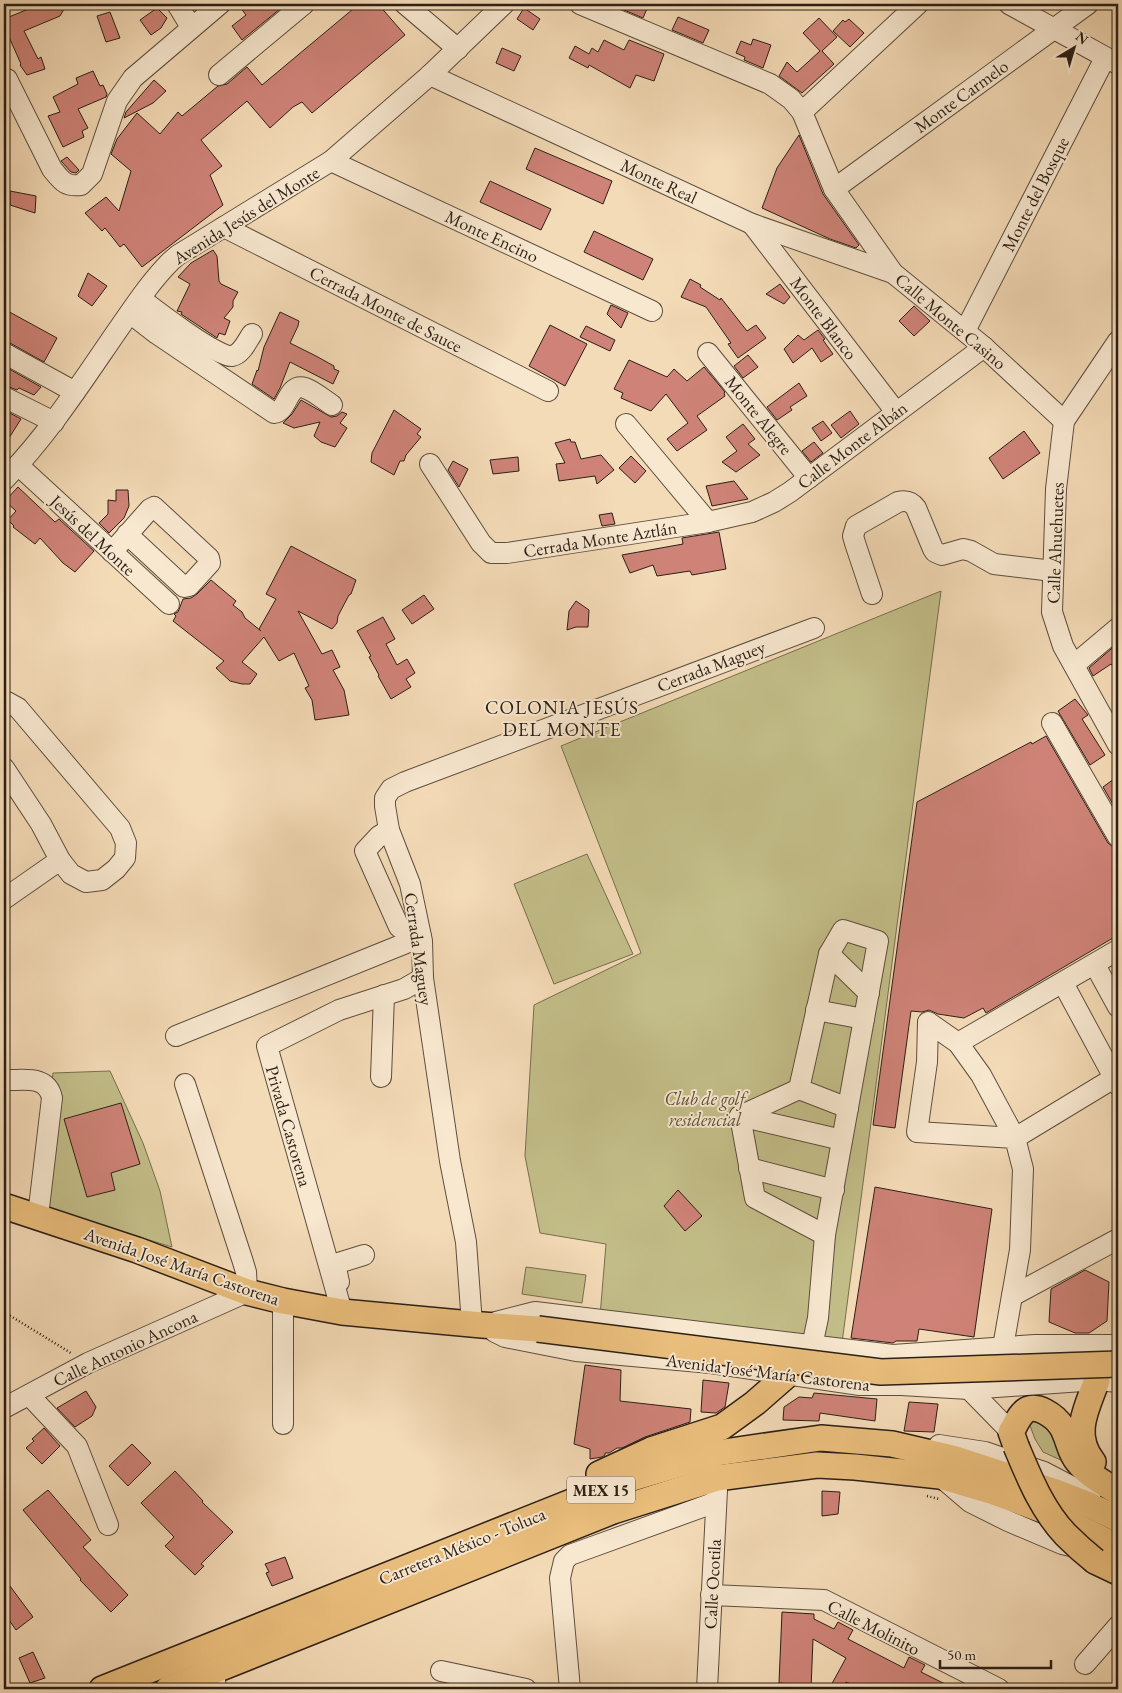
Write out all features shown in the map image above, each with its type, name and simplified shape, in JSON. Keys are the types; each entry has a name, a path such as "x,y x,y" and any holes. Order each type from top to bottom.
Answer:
{"main road":[{"name":"Avenida José María Castorena","path":"4,1206 137,1250 247,1292 283,1301 346,1312 538,1329 881,1372 1118,1348"},
{"path":"499,1530 606,1471 651,1450 722,1427 755,1403 786,1375"},
{"path":"1108,1381 1082,1421 1082,1436 1085,1450 1092,1460 1108,1476 1118,1482"},
{"path":"1118,1492 1079,1464 1072,1454 1063,1428 1057,1420 1043,1410 1029,1408 1024,1412 1014,1439 1033,1486 1046,1509 1064,1533 1095,1561 1118,1572"},
{"name":"Carretera México - Toluca","path":"102,1689 629,1479 717,1453 821,1438 892,1444 956,1459 1053,1491 1118,1517"},
{"name":"Carretera México - Toluca","path":"168,1689 215,1680 613,1511 717,1490 817,1465 940,1476 994,1492 1050,1513 1118,1548"}],"street":[{"path":"177,4 191,27"},
{"path":"7,79 52,169 62,182 72,186 81,185 92,174 117,101 126,87 133,78 220,4"},
{"path":"219,75 304,4"},
{"path":"405,4 458,49"},
{"name":"Avenida Jesús del Monte","path":"4,480 54,422 135,306 171,262 331,161 430,75 504,4"},
{"name":"Calle Monte Casino","path":"580,4 770,84 791,99 802,112 834,189 893,273 984,347 1064,422"},
{"path":"802,112 918,4"},
{"path":"1009,4 1112,61"},
{"name":"Monte Carmelo","path":"834,189 1088,4"},
{"name":"Monte del Bosque","path":"965,331 1112,61"},
{"name":"Monte Real","path":"430,75 752,224 893,273"},
{"name":"Monte Encino","path":"331,161 652,311"},
{"name":"Monte Blanco","path":"752,224 896,412"},
{"name":"Cerrada Monte de Sauce","path":"224,227 548,391"},
{"path":"135,306 168,319 227,357 234,356 242,350 252,334"},
{"path":"135,306 157,334 274,413 278,413 281,410 294,389 298,387 305,388 332,405"},
{"name":"Calle Ahuehuetes","path":"1116,740 1063,646 1052,612 1056,489 1064,422 1118,342"},
{"name":"Calle Monte Albán","path":"708,522 752,512 774,502 984,347"},
{"path":"4,353 75,392"},
{"name":"Monte Alegre","path":"708,353 809,478"},
{"path":"4,396 54,422"},
{"path":"626,424 708,522"},
{"name":"Cerrada Monte Aztlán","path":"430,464 481,543 491,553 507,553 708,522"},
{"name":"Jesús del Monte","path":"18,465 168,604"},
{"path":"872,594 853,536 856,526 898,502 904,501 914,504 933,549 938,554 942,555 962,549 971,551 994,564 1053,571"},
{"path":"112,552 127,534"},
{"name":"Cerrada Maguey","path":"477,1325 466,1242 450,1161 423,978 420,935 410,884 389,830 385,798 391,789 405,782 814,628"},
{"path":"1074,665 1118,628"},
{"path":"4,703 7,702 18,708 120,828 126,843 125,858 116,869 102,880 86,882 71,874 60,860 42,824 4,768"},
{"path":"1052,723 1118,837"},
{"path":"389,830 379,836 365,852 400,927 407,932 420,935"},
{"path":"4,899 60,860"},
{"path":"786,1375 812,1346 818,1318 825,1235 878,941 843,930 829,954 799,1089"},
{"path":"176,1036 420,935"},
{"path":"958,1043 1118,950"},
{"path":"829,954 869,993"},
{"path":"1095,965 1118,1007"},
{"name":"Privada Castorena","path":"346,1312 266,1046 339,1010 404,989 423,978"},
{"path":"1003,1347 1020,1250 1023,1169 1015,1138 981,1075 958,1043 928,1022 927,1062 917,1132 1015,1138 1116,1082 1063,983"},
{"path":"381,1077 384,995"},
{"path":"816,1010 864,1019"},
{"path":"4,1080 37,1081 45,1084 50,1090 52,1098 38,1216"},
{"path":"185,1084 246,1272 247,1292"},
{"path":"740,1116 799,1089 848,1108"},
{"path":"740,1116 842,1140"},
{"path":"740,1116 754,1198 825,1235"},
{"path":"749,1168 834,1190"},
{"path":"1012,1296 1118,1239"},
{"path":"346,1312 336,1264 364,1255"},
{"name":"Calle Antonio Ancona","path":"4,1407 88,1363 247,1292"},
{"path":"283,1301 283,1424"},
{"name":"Avenida José María Castorena","path":"477,1325 534,1312 893,1355 1003,1347 1118,1348"},
{"name":"Avenida José María Castorena","path":"477,1325 505,1337 576,1351 711,1363 860,1385 901,1385 969,1389 1108,1381"},
{"path":"1029,1408 1108,1381 1118,1348"},
{"path":"969,1389 1014,1439"},
{"path":"29,1394 77,1446 108,1525"},
{"path":"570,1689 560,1578 564,1561 570,1556 717,1490"},
{"name":"Calle Ocotila","path":"708,1689 717,1490"},
{"name":"Calle Molinito","path":"711,1595 824,1600 999,1689"},
{"path":"1085,1664 1118,1626"},
{"path":"441,1671 526,1689"}],"path":[{"path":"4,1312 88,1363"}],"green space":[{"name":"Club de golf residencial","path":"941,591 842,1343 600,1316 606,1244 540,1233 525,1156 534,1005 641,953 561,746"},
{"path":"587,854 633,954 554,984 514,884"},
{"path":"110,1071 143,1143 160,1191 172,1247 39,1206 53,1073"},
{"path":"526,1267 586,1275 582,1303 522,1294"},
{"path":"1036,1414 1083,1470 1043,1452 1035,1439 1029,1423"}],"building":[{"path":"41,4 67,4 60,16 24,31 38,59 41,57 45,69 27,75 20,65 9,37 4,40 4,19"},
{"path":"238,4 286,4 242,40 232,26 246,15"},
{"path":"359,4 378,4 405,35 312,113 302,102 293,107 270,128 247,101 201,140 222,166 210,175 223,205 142,267 124,244 120,247 105,228 102,231 85,213 106,197 119,211 131,171 111,154 117,139 137,113 160,134 178,112 182,116 218,86 227,84 247,67 262,85"},
{"path":"610,4 649,4 643,18"},
{"path":"157,8 167,18 161,28 151,35 140,20"},
{"path":"524,8 540,19 533,30 517,19"},
{"path":"110,12 120,38 106,42 97,16"},
{"path":"678,17 709,30 703,43 672,30"},
{"path":"819,18 837,37 822,51 834,64 802,93 779,76 787,62 797,72 820,51 803,33"},
{"path":"849,19 864,33 850,47 833,31 843,20 845,22"},
{"path":"753,39 771,45 763,68 744,60 745,57 736,53 741,41 751,45"},
{"path":"604,40 624,50 629,40 664,54 654,81 636,75 630,88 589,65 588,68 569,58 575,46 589,54 592,48 598,52"},
{"path":"502,48 521,56 514,71 496,63"},
{"path":"93,71 100,86 103,85 107,94 106,97 78,109 88,128 82,131 84,137 63,147 48,116 60,112 53,97 78,84 76,78"},
{"path":"154,80 166,91 153,103 124,118 126,112"},
{"path":"799,135 823,194 859,245 856,248 830,239 762,208 777,168"},
{"path":"535,148 612,181 603,204 526,169"},
{"path":"67,157 79,170 76,173 71,172 61,161"},
{"path":"490,181 551,209 541,230 480,202"},
{"path":"10,191 36,196 35,213 10,205"},
{"path":"594,231 653,259 643,280 584,252"},
{"path":"213,250 217,256 219,281 221,284 238,292 233,301 233,307 224,318 230,321 225,335 219,333 217,338 181,314 182,312 177,311 190,284 178,277 191,263"},
{"path":"88,273 107,286 92,306 78,296"},
{"path":"690,279 720,300 721,298 747,331 756,325 766,338 738,358 728,344 731,343 706,307 681,297"},
{"path":"780,284 790,297 784,304 766,294"},
{"path":"611,305 628,313 621,328 607,314"},
{"path":"914,306 930,321 914,336 899,321"},
{"path":"4,309 57,338 44,362 4,341"},
{"path":"280,312 299,321 290,343 334,366 334,369 339,371 333,384 290,362 274,399 252,384 258,371 264,347"},
{"path":"550,325 587,344 565,386 529,366"},
{"path":"586,326 615,340 610,351 580,337"},
{"path":"818,330 833,354 821,362 812,348 793,363 784,349 798,335 804,340"},
{"path":"748,355 758,367 743,378 734,366"},
{"path":"629,360 667,377 674,369 687,381 704,367 725,392 725,396 697,416 707,430 677,451 667,439 688,423 666,394 651,411 621,398 623,393 614,389"},
{"path":"4,366 41,387 34,395 19,388 17,390 4,385"},
{"path":"799,383 807,396 790,407 792,410 777,420 767,407"},
{"path":"301,400 331,417 337,416 342,412 347,414 340,423 347,428 335,447 321,442 314,436 320,422 294,428 283,423 292,414"},
{"path":"4,410 21,419 4,446"},
{"path":"394,410 421,429 417,434 421,437 406,455 404,461 400,461 394,475 371,462 372,453"},
{"path":"850,411 859,424 841,438 831,425"},
{"path":"823,421 832,433 821,441 812,428"},
{"path":"743,424 755,439 748,444 760,455 736,472 722,462 737,451 726,437"},
{"path":"1024,431 1040,453 1003,479 989,458"},
{"path":"570,439 571,442 575,442 581,459 601,455 614,470 597,484 595,476 559,481 556,464 565,463 555,443"},
{"path":"814,442 823,453 811,462 802,451"},
{"path":"631,456 646,471 635,483 619,468"},
{"path":"518,457 519,471 493,474 490,460"},
{"path":"453,461 468,469 459,487 448,470"},
{"path":"734,481 748,499 712,506 706,486"},
{"path":"18,487 55,522 59,519 94,551 75,572 63,563 40,538 35,544 13,527 8,520 16,511 5,501"},
{"path":"116,490 128,490 129,506 124,518 109,533 99,523 108,514 108,500 116,501"},
{"path":"612,513 615,524 602,526 599,515"},
{"path":"719,532 726,569 692,575 690,571 657,576 653,565 630,573 622,555 683,544 682,538"},
{"path":"291,546 356,580 351,594 338,616 337,623 332,629 298,611 322,654 332,650 340,667 333,670 344,690 349,715 315,720 312,700 305,688 309,686 294,653 279,661 264,637 242,662 257,674 250,684 230,681 216,668 224,661 173,621 176,616 174,614 178,612 183,599 191,598 197,594 211,580 236,601 233,605 261,631 259,629 276,599 266,594"},
{"path":"424,595 434,609 412,624 402,610"},
{"path":"576,601 589,610 588,627 576,627 567,630 569,611"},
{"path":"383,617 395,639 386,644 397,665 407,659 415,673 406,679 411,687 391,699 357,631"},
{"path":"1118,643 1118,672 1111,664 1093,676 1089,668"},
{"path":"1075,699 1088,715 1082,719 1105,755 1090,765 1058,711"},
{"path":"1046,736 1108,843 1118,849 1118,935 986,1013 983,1008 964,1018 938,1014 929,1010 922,1012 911,1011 895,1128 873,1125 917,802"},
{"path":"1118,776 1118,803 1114,806 1103,787"},
{"path":"121,1103 140,1164 111,1173 115,1190 87,1197 64,1119"},
{"path":"875,1187 992,1209 974,1337 919,1329 917,1341 896,1341 893,1343 851,1338"},
{"path":"678,1190 702,1216 685,1231 664,1206"},
{"path":"1085,1270 1109,1282 1107,1321 1089,1333 1075,1333 1049,1322 1051,1289"},
{"path":"585,1365 621,1370 620,1401 691,1409 690,1422 645,1437 622,1448 617,1448 609,1453 605,1453 602,1457 590,1459 590,1449 574,1444"},
{"path":"703,1380 729,1383 725,1407 716,1413 701,1412"},
{"path":"86,1391 96,1407 92,1416 75,1427 57,1408"},
{"path":"814,1393 877,1399 875,1421 820,1413 819,1421 783,1420 784,1407 799,1397 812,1398"},
{"path":"909,1402 938,1404 934,1432 904,1431"},
{"path":"44,1428 60,1446 42,1464 26,1448 34,1441 32,1439"},
{"path":"132,1444 151,1463 128,1486 109,1466"},
{"path":"175,1471 202,1502 233,1532 201,1564 204,1566 195,1575 165,1546 174,1537 141,1503"},
{"path":"48,1490 91,1540 83,1547 128,1595 111,1612 80,1580 23,1510"},
{"path":"822,1491 840,1492 838,1514 822,1516"},
{"path":"285,1557 293,1578 272,1586 266,1573 269,1572 265,1564"},
{"path":"4,1578 33,1617 16,1630 4,1613"},
{"path":"782,1612 814,1614 814,1619 834,1629 838,1622 853,1630 848,1639 904,1668 909,1657 925,1665 921,1672 955,1689 861,1689 846,1682 842,1689 829,1689 846,1658 813,1639 811,1689 791,1689 792,1684 779,1683"},
{"path":"33,1652 45,1678 30,1683 19,1658"}],"district":[{"name":"COLONIA JESÚS DEL MONTE","path":"562,718"}]}
